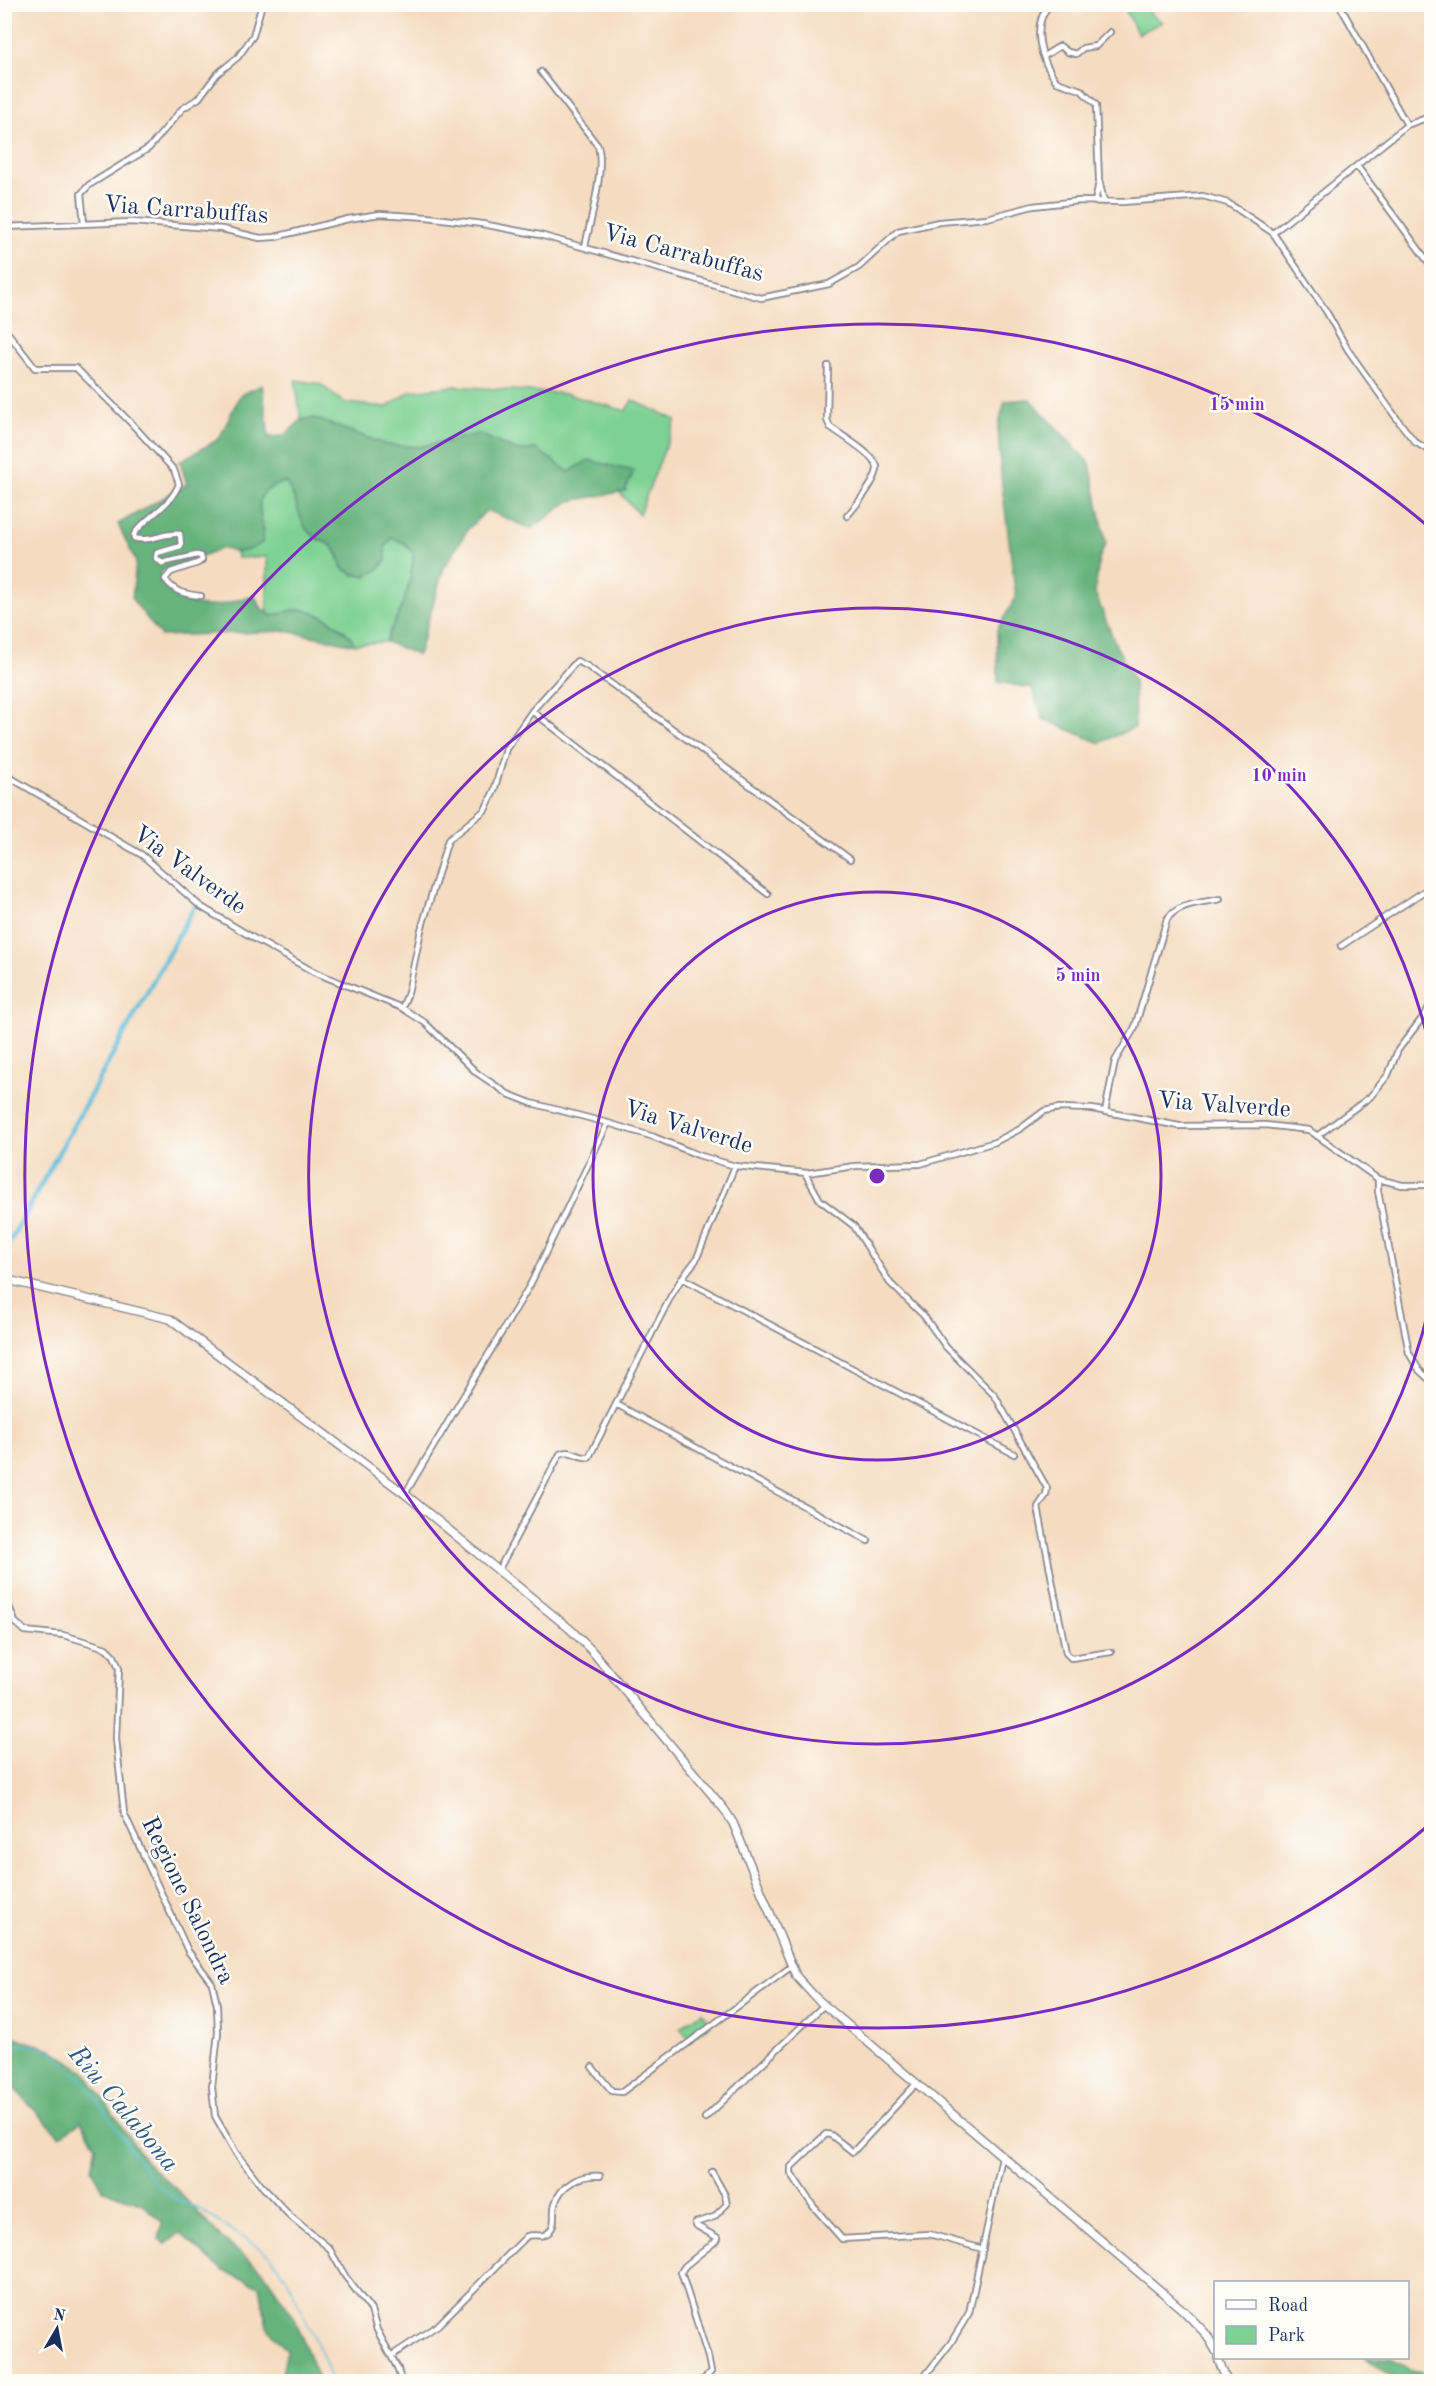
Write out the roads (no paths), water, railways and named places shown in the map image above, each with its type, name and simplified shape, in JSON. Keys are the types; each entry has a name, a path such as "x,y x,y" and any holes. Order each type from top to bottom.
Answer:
{"main road":[{"path":"4,1279 170,1319 405,1494 570,1629 724,1809 733,1823 796,1976 824,2005 1183,2310 1207,2335 1214,2349"},
{"path":"1218,2359 1227,2382"}],"street":[{"path":"84,223 81,194 89,184 149,148 182,109 199,98 217,74 238,57 253,36 262,4"},
{"path":"1339,4 1407,125"},
{"path":"1048,5 1038,32 1044,56 1057,82 1081,90 1096,105 1099,180 1104,202"},
{"path":"1044,56 1060,46 1076,54 1083,48 1096,46 1110,32"},
{"path":"541,72 598,146 600,154 596,193 585,247"},
{"path":"1273,233 1407,125 1431,116"},
{"path":"1357,166 1431,267"},
{"path":"1095,201 1099,180"},
{"name":"Via Carrabuffas","path":"4,227 84,223 200,226 260,237 299,232 348,219 394,214 482,224 585,247 761,298 829,284 859,267 898,231 939,222 987,218 1033,206 1203,196 1228,203 1273,233 1285,247 1326,310 1348,350 1400,423 1415,442 1431,452"},
{"path":"4,328 35,368 76,368 174,470 179,484 174,496 168,504 140,526 134,538 146,540 180,534 181,546 157,553 156,558 162,563 201,556 202,560 198,563 171,572 165,579 172,588 182,593 201,596"},
{"path":"828,366 827,420 830,427 873,459 877,467 875,475 848,516"},
{"path":"402,1008 408,993 424,919 448,840 484,810 494,791 506,748 532,711 577,661 587,666 850,860"},
{"path":"532,711 768,894"},
{"name":"Via Valverde","path":"4,774 142,855 200,906 255,939 314,972 402,1008 424,1022 477,1073 508,1094 531,1103 608,1123 735,1166 805,1173 855,1166 920,1164 995,1142 1020,1129 1044,1111 1059,1108 1105,1112 1179,1126 1265,1125 1309,1130 1378,1179 1402,1185 1431,1185"},
{"path":"1341,946 1431,886"},
{"path":"1105,1112 1115,1061 1135,1027 1167,919 1174,910 1183,906 1220,899"},
{"path":"1317,1136 1370,1097 1388,1075 1398,1050 1426,1013 1431,1001"},
{"path":"405,1494 530,1286 608,1123"},
{"path":"498,1571 560,1454 570,1452 585,1458 589,1457 682,1278 696,1260 735,1166"},
{"path":"805,1173 820,1200 854,1226 890,1283 924,1316 946,1347 995,1396 1047,1488 1046,1495 1038,1507 1066,1653 1071,1658 1111,1652"},
{"path":"1378,1179 1377,1191 1409,1353 1419,1370 1431,1382"},
{"path":"682,1278 1014,1454"},
{"path":"616,1404 868,1541"},
{"name":"Regione Salondra","path":"4,1593 15,1622 25,1631 63,1635 106,1648 114,1656 119,1668 116,1739 124,1814 188,1951 212,1983 217,2005 218,2033 212,2087 215,2116 236,2153 260,2184 290,2216 329,2248 345,2276 371,2310 377,2330 391,2356 401,2382"},
{"path":"592,2067 612,2091 622,2092 792,1966"},
{"path":"705,2118 824,2005"},
{"path":"916,2084 853,2152 831,2135 826,2134 791,2167 791,2173 813,2206 842,2239 929,2234 983,2249"},
{"path":"920,2382 955,2337 969,2313 1002,2157"},
{"path":"701,2382 711,2372 681,2272 685,2265 718,2238 695,2223 714,2217 727,2204 725,2195 712,2172"},
{"path":"391,2356 438,2325 527,2236 548,2234 554,2225 555,2204 572,2182 584,2176 600,2176"}],"waterway":[{"path":"4,1252 194,907"},
{"name":"Riu Calabona","path":"4,2043 36,2046 54,2052 87,2086 153,2181 172,2197 200,2210 260,2248 272,2259 286,2277 325,2361 332,2382"}]}
